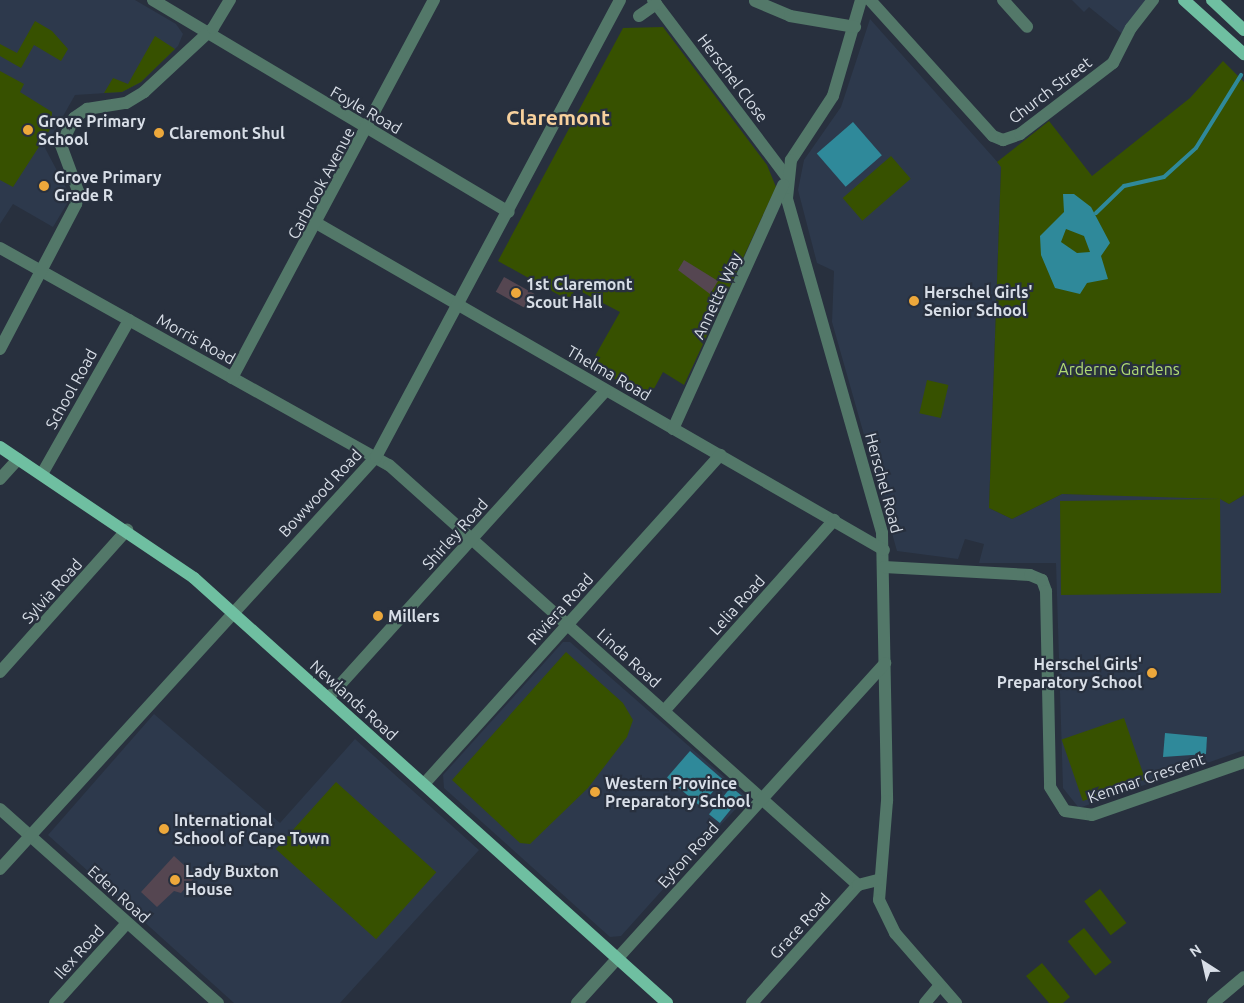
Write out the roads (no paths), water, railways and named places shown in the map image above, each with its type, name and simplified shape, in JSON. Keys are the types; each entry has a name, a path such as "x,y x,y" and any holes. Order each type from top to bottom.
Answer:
{"main road":[{"path":"1184,0 1244,54"},
{"path":"1212,0 1244,30"},
{"name":"Newlands Road","path":"0,447 174,562 232,611 666,1003"}],"street":[{"name":"Foyle Road","path":"152,0 509,212"},
{"path":"0,349 78,198 61,145 74,118 86,109 137,97 207,34 230,0"},
{"name":"Carbrook Avenue","path":"232,378 318,224 434,0"},
{"name":"Bowwood Road","path":"0,868 232,611 376,457 509,212 620,0"},
{"name":"Herschel Road","path":"861,0 833,96 791,160 786,176 787,199 876,509 884,550 886,801 878,880 886,920 956,1003"},
{"name":"Church Street","path":"870,0 993,136 1004,140 1020,134 1113,63 1126,37 1153,0"},
{"path":"1003,0 1027,27"},
{"path":"639,16 654,2"},
{"name":"Herschel Close","path":"654,2 786,176"},
{"path":"755,2 790,16 854,27"},
{"name":"Annette Way","path":"673,428 786,176"},
{"name":"Thelma Road","path":"318,224 884,550"},
{"name":"Morris Road","path":"0,248 376,457"},
{"name":"School Road","path":"42,474 129,320"},
{"name":"Shirley Road","path":"328,698 606,390"},
{"name":"Riviera Road","path":"424,784 720,455"},
{"name":"Linda Road","path":"376,457 472,539 858,885"},
{"path":"0,479 18,459"},
{"name":"Lelia Road","path":"664,711 834,520"},
{"name":"Sylvia Road","path":"0,672 128,530"},
{"name":"Kenmar Crescent","path":"884,567 1030,575 1042,580 1046,591 1050,787 1065,811 1092,815 1244,762"},
{"name":"Eyton Road","path":"577,1003 761,797 885,662"},
{"name":"Eden Road","path":"0,809 218,1003"},
{"path":"858,885 878,880"},
{"name":"Grace Road","path":"752,1003 858,885"},
{"name":"Ilex Road","path":"55,1003 127,923"},
{"path":"1213,1003 1244,977"},
{"path":"925,1003 940,986"}],"water":[{"path":"853,122 882,155 846,187 817,153"},
{"path":"1063,194 1074,194 1091,207 1110,243 1101,256 1108,279 1087,283 1080,294 1055,288 1041,255 1040,236 1064,212","holes":["1066,229 1084,236 1090,252 1077,253 1061,242"]},
{"path":"1165,733 1207,737 1206,754 1163,757"},
{"path":"690,751 723,780 700,806 667,777"},
{"path":"731,787 742,796 720,823 709,814"}],"waterway":[{"path":"1096,213 1124,186 1164,177 1196,148 1241,75"}],"place":[{"name":"Grove Primary School","path":"28,130"},
{"name":"Claremont Shul","path":"159,133"},
{"name":"Grove Primary Grade R","path":"44,186"},
{"name":"1st Claremont Scout Hall","path":"516,293"},
{"name":"Herschel Girls' Senior School","path":"914,301"},
{"name":"Millers","path":"378,616"},
{"name":"Herschel Girls' Preparatory School","path":"1152,673"},
{"name":"Western Province Preparatory School","path":"595,792"},
{"name":"International School of Cape Town","path":"164,829"},
{"name":"Lady Buxton House","path":"175,880"}],"district":[{"name":"Claremont","path":"558,117"}],"park label":[{"name":"Arderne Gardens","path":"1119,369"}]}
